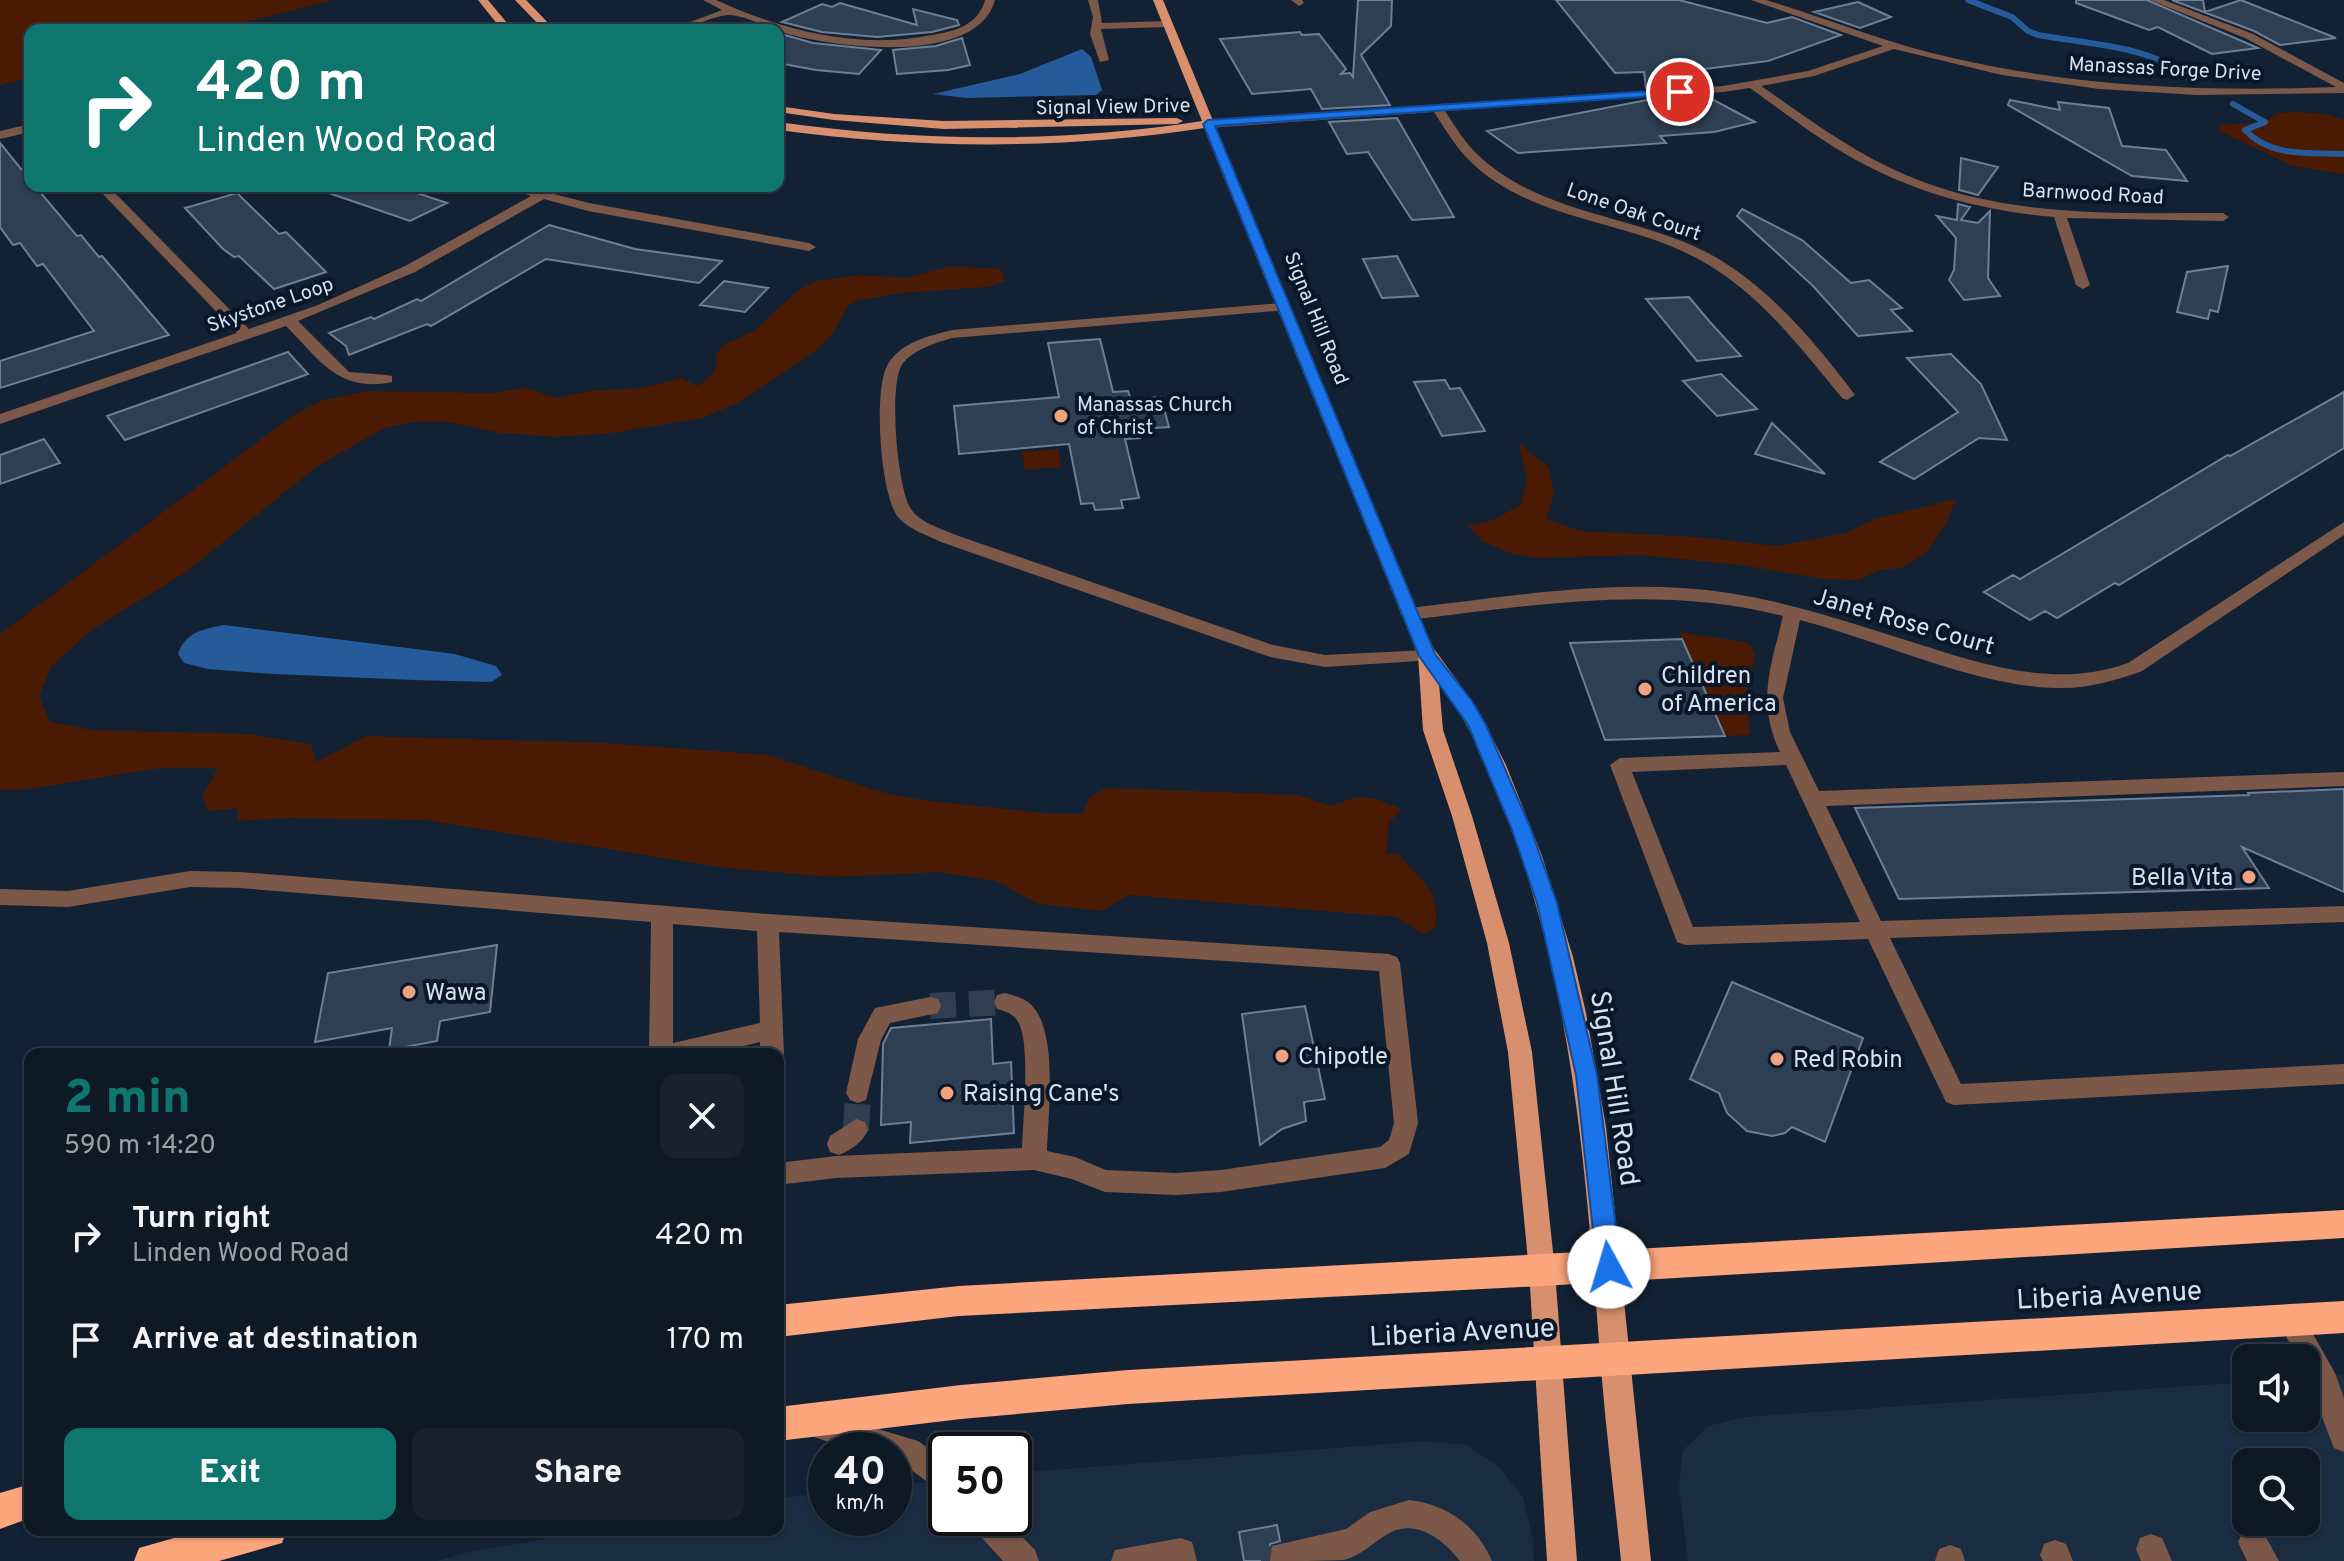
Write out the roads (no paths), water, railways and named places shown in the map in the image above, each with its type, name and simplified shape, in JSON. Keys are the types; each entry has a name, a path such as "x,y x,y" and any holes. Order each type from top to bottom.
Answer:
{"highway":[{"path":"784,1320 959,1301 1542,1271 2344,1224"},
{"name":"Liberia Avenue","path":"790,1422 1128,1387 2344,1317"},
{"path":"0,1511 24,1503"},
{"path":"152,1561 246,1536"}],"main road":[{"path":"483,0 503,24"},
{"path":"520,0 544,24"},
{"name":"Signal Hill Road","path":"1158,0 1427,656 1466,705 1477,725 1503,782 1547,903 1586,1075 1609,1267 1614,1359 1636,1561"},
{"name":"Signal View Drive","path":"784,110 944,125 1051,125 1151,120 1208,124"},
{"name":"Signal View Drive","path":"784,127 885,138 1014,141 1157,133 1208,124"},
{"name":"Signal Hill Road","path":"1427,656 1433,730 1479,874 1512,1009 1528,1111 1562,1561"}],"street":[{"path":"708,0 730,11 777,24"},
{"path":"784,26 834,40 895,44 934,39 969,28 986,14 990,0"},
{"path":"1093,0 1098,17 1095,34 1104,60"},
{"name":"Manassas Forge Drive","path":"1756,0 1892,46 1990,70 2119,87 2239,91 2344,88"},
{"path":"2155,0 2249,36 2344,88"},
{"path":"692,24 730,11"},
{"path":"1096,26 1168,24"},
{"path":"1208,124 1753,85 1821,71 1892,46"},
{"name":"Barnwood Road","path":"1753,85 1860,157 1887,171 1982,203 2060,215 2223,217"},
{"name":"Lone Oak Court","path":"1437,108 1471,156 1510,185 1549,204 1678,244 1734,274 1782,317 1847,395"},
{"path":"0,135 24,129"},
{"path":"107,192 246,334"},
{"path":"527,192 809,247"},
{"name":"Skystone Loop","path":"0,419 323,308 410,269 540,196"},
{"path":"2060,215 2083,285"},
{"path":"1282,307 952,334 921,344 903,356 889,376 895,498 905,513 947,538 1279,653 1325,661 1427,656"},
{"path":"288,320 344,375 354,379 387,379"},
{"name":"Janet Rose Court","path":"1409,614 1591,594 1654,592 1734,600 2030,681 2098,680 2135,667 2344,527"},
{"path":"1792,614 1774,698 1780,732 1954,1095 2344,1074"},
{"path":"1793,758 1620,765 1685,936 2344,914"},
{"path":"1813,799 2344,779"},
{"path":"0,897 68,899 190,879 240,880 768,923 1389,963 1406,1123 1400,1146 1385,1157 1221,1181 1176,1184 1105,1181 1075,1168 1034,1159 836,1167 784,1173"},
{"path":"661,1048 662,914"},
{"path":"720,1048 772,1042 768,923"},
{"path":"1005,1002 1021,1007 1032,1022 1037,1095 1034,1159"},
{"path":"858,1093 870,1039 883,1015 930,1006"},
{"path":"2291,1320 2325,1383 2344,1438"},
{"path":"790,1422 918,1455 928,1464"},
{"path":"1283,1557 1353,1543 1382,1520 1408,1514 1432,1517 1444,1523 1457,1533 1477,1561"},
{"path":"1000,1536 1024,1561"},
{"path":"1126,1561 1181,1553 1182,1561"}],"water":[{"path":"1082,49 1091,57 1102,90 1096,95 966,98 933,94 1020,74"},
{"path":"224,625 455,654 496,666 502,675 491,682 414,680 274,674 208,669 184,663 178,654 190,636"}],"waterway":[{"path":"1968,0 2012,17 2028,31 2038,35 2137,52 2173,67 2189,78"},
{"path":"2233,104 2265,122 2245,130 2267,145 2291,152 2344,154"}],"tunnel":[{"path":"930,1006 1005,1002"},
{"path":"856,1130 858,1093"},
{"path":"1261,1561 1283,1557"}],"place":[{"name":"Manassas Church of Christ","path":"1061,416"},
{"name":"Children of America","path":"1645,689"},
{"name":"Bella Vita","path":"2249,877"},
{"name":"Wawa","path":"409,992"},
{"name":"Chipotle","path":"1282,1056"},
{"name":"Red Robin","path":"1777,1059"},
{"name":"Raising Cane's","path":"947,1093"}]}
